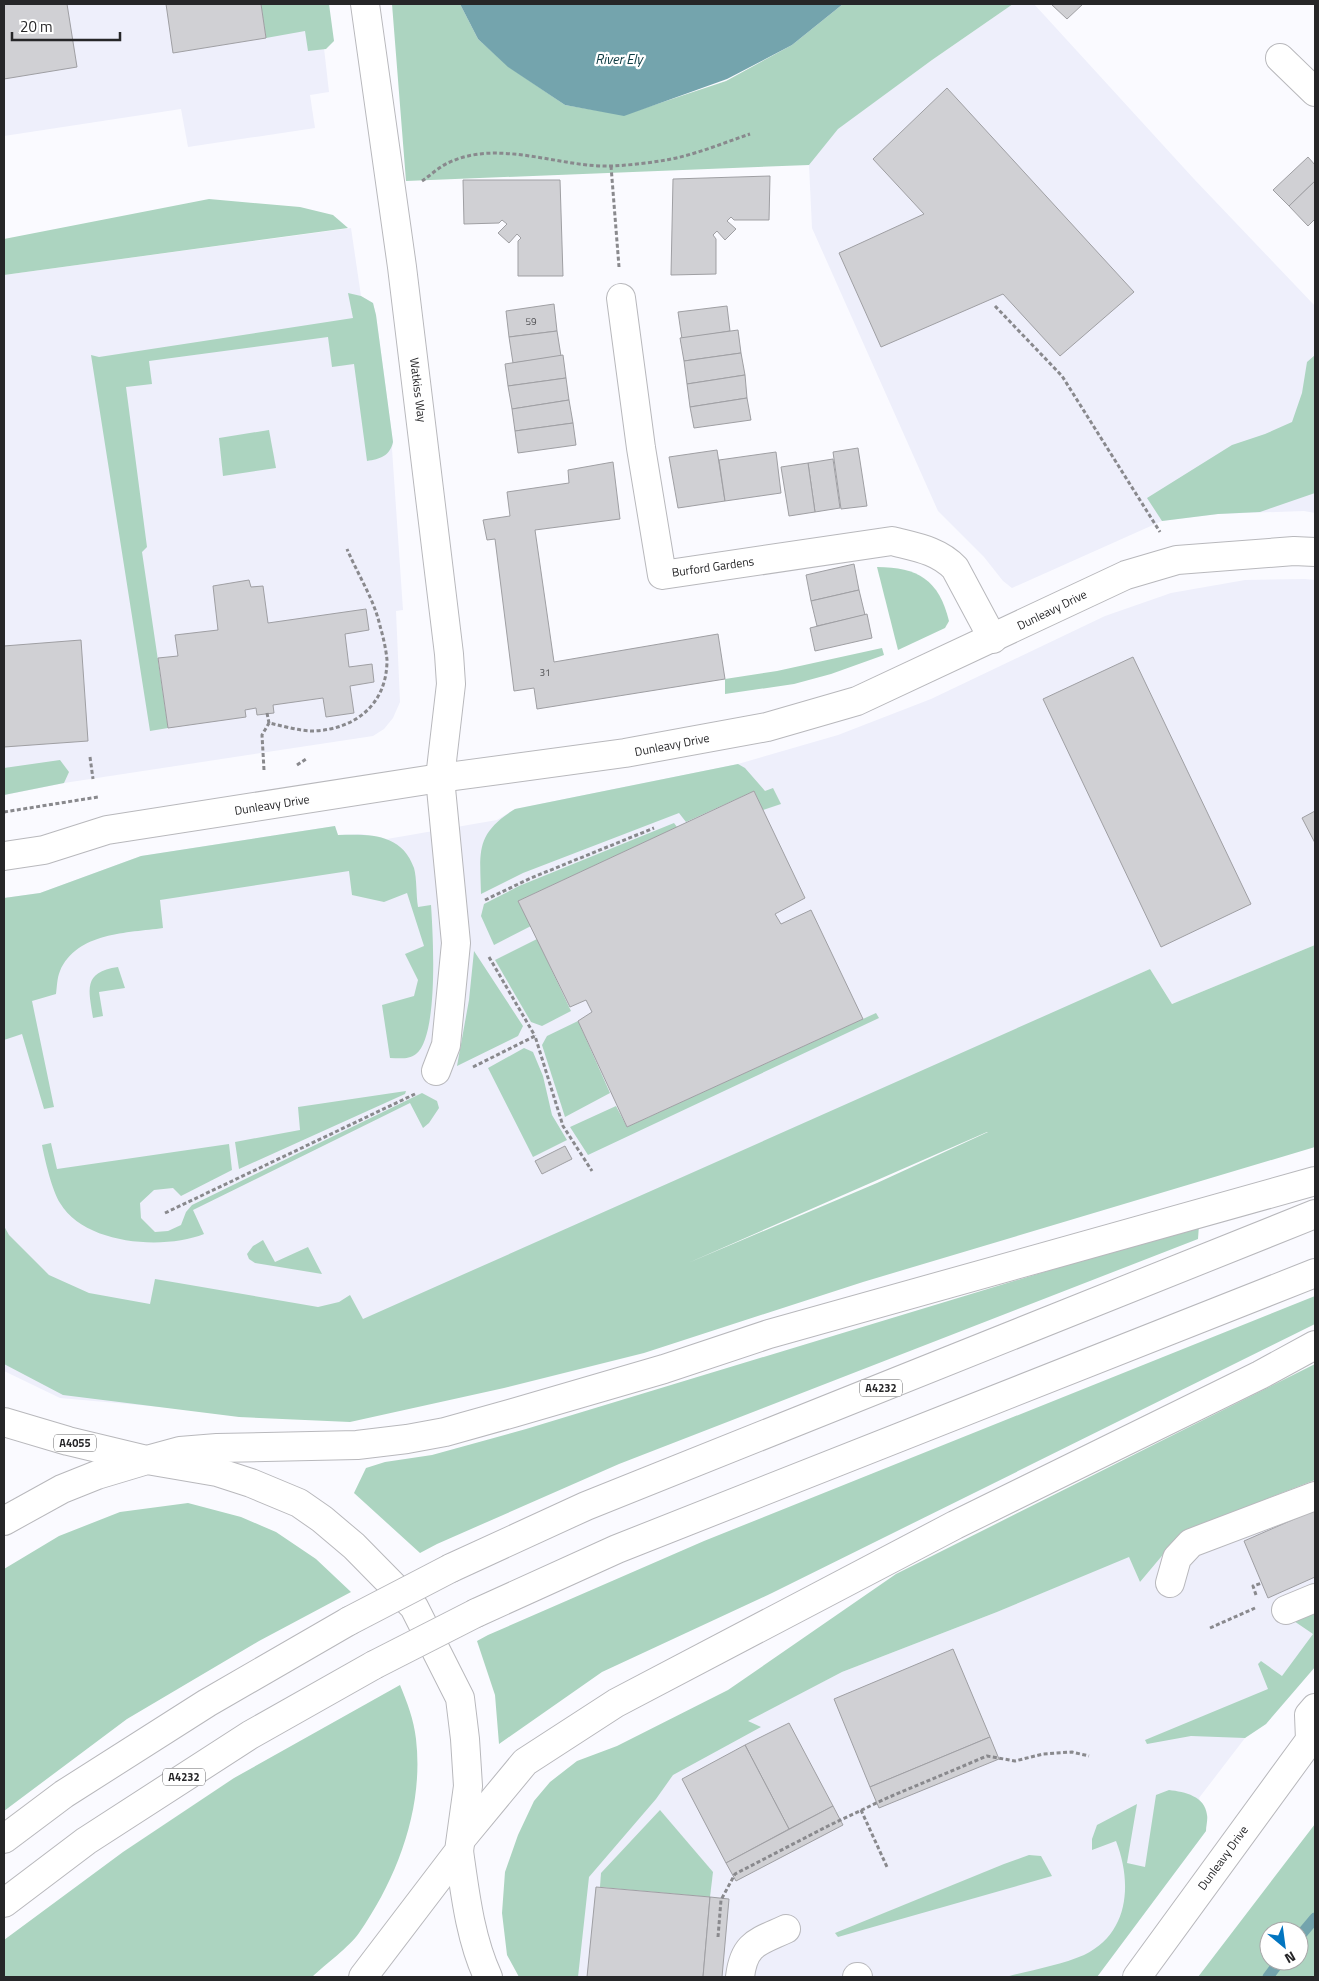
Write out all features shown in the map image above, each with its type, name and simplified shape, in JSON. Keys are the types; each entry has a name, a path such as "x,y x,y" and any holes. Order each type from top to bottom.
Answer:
{"main road":[{"name":"Watkiss Way","path":"365,4 402,268 449,654 451,684 440,778 456,942 446,1045 436,1070"},
{"path":"1280,58 1315,92"},
{"name":"Burford Gardens","path":"621,298 641,448 662,575 892,541 928,550 946,558 955,568 993,639"},
{"name":"Dunleavy Drive","path":"4,856 44,850 107,830 440,778 625,753 767,727 856,701 993,639 1126,575 1178,560 1294,551 1315,552"},
{"path":"4,1521 62,1489 97,1475 189,1450 357,1445 445,1432 664,1369 769,1334 1315,1181"},
{"name":"A4232","path":"4,1839 64,1794 207,1703 349,1620 451,1568 586,1506 1315,1214"},
{"name":"A4232","path":"4,1903 86,1841 242,1740 374,1665 476,1612 617,1549 1315,1273"},
{"path":"363,1977 461,1844 525,1762 616,1703 955,1525 1260,1375 1315,1345"},
{"name":"A4055","path":"4,1422 68,1441 147,1460"},
{"path":"147,1460 217,1472 251,1483 298,1503 322,1519 354,1546 414,1607 460,1698 468,1786 461,1844 467,1907 480,1960 488,1977"},
{"path":"1170,1583 1177,1558 1191,1543 1315,1496"},
{"path":"1286,1610 1315,1598"},
{"name":"Dunleavy Drive","path":"1136,1977 1313,1739 1309,1715 1315,1708"},
{"path":"740,1977 746,1952 757,1942 786,1929"}],"path":[{"path":"415,186 449,162 469,155 488,152 611,166 666,160 697,152 750,134"},
{"path":"611,166 620,270"},
{"path":"995,306 1062,376 1178,560"},
{"path":"269,724 313,731 335,728 355,721 372,706 382,688 387,660 380,625 372,600 347,549"},
{"path":"264,770 262,735 269,724 267,713"},
{"path":"90,757 93,780"},
{"path":"484,900 531,878 654,828"},
{"path":"486,951 535,1036 563,1126 592,1171"},
{"path":"469,1068 535,1036"},
{"path":"165,1213 417,1094"},
{"path":"1210,1628 1225,1621"},
{"path":"717,1939 721,1900 735,1874 862,1810 987,1756 1015,1761 1043,1754 1072,1752 1089,1756"},
{"path":"862,1810 887,1867"}],"shaded area":[{"path":"4,4 319,4 329,92 310,95 315,128 188,147 181,109 4,136"},
{"path":"1013,4 1034,4 1194,179 1315,306 1315,513 1304,511 1218,514 1162,521 1012,588 1003,581 984,557 938,511 812,228 809,165 837,129"},
{"path":"351,228 361,296 373,303 376,315 393,442 403,610 396,611 400,702 393,718 384,729 373,736 64,783 4,795 4,275"},
{"path":"1245,580 1315,580 1315,945 1172,1004 1150,969 184,1409 60,1398 4,1371 4,898 40,893 141,856 335,826 338,835 362,834 387,839 497,820 515,809 738,764 838,735 931,699 1105,616 1171,593"},
{"path":"1315,1480 1315,1667 1266,1724 1245,1738 1199,1798 1207,1814 1206,1831 1097,1977 568,1977 577,1876 657,1767 842,1672 997,1612 1129,1556 1140,1582 1182,1532"}],"green space":[{"path":"261,4 329,4 334,41 326,49 308,51 305,31 266,38"},
{"path":"392,4 460,4 478,39 509,67 565,105 624,115 726,81 792,45 843,4 1013,4 932,60 838,129 809,165 406,181"},
{"path":"209,199 300,207 333,215 348,228 4,275 4,239"},
{"path":"348,293 361,296 373,303 376,315 393,442 387,454 380,458 367,461 354,364 332,367 328,337 149,361 152,384 126,387 147,547 142,552 168,728 150,731 91,355 99,357 353,318"},
{"path":"1315,355 1315,493 1260,512 1218,514 1162,521 1147,498 1232,445 1265,434 1292,422 1302,393 1307,362"},
{"path":"269,430 276,468 223,476 219,438"},
{"path":"877,567 915,573 933,586 945,607 949,621 945,628 898,650"},
{"path":"882,648 884,655 831,674 794,684 725,694 725,679 777,671"},
{"path":"60,760 69,772 64,783 4,795 4,768"},
{"path":"738,764 745,768 765,791 773,788 781,804 763,810 754,791 686,822 679,813 523,873 481,894 480,866 486,836 502,818 515,809"},
{"path":"674,823 677,827 518,901 531,926 494,945 481,916 484,904 519,886"},
{"path":"335,826 338,835 361,835 383,838 401,848 409,856 414,868 418,907 431,905 433,984 431,1007 423,1044 416,1054 407,1058 390,1058 382,1005 414,996 418,980 405,954 424,946 407,893 384,902 352,895 349,871 160,900 163,928 105,937 78,949 68,958 60,971 56,994 32,1001 54,1107 44,1109 22,1034 4,1040 4,898 40,893 141,856"},
{"path":"537,939 571,1011 542,1026 531,1022 495,960"},
{"path":"1315,945 1315,1147 863,1282 644,1353 504,1388 350,1422 239,1417 63,1395 4,1364 4,1226 9,1235 49,1275 89,1293 150,1304 155,1279 318,1307 339,1302 350,1295 363,1319 1150,969 1172,1004","holes":["988,1132 877,1183 688,1263"]},
{"path":"474,951 523,1026 518,1036 457,1066 469,1000"},
{"path":"118,967 125,988 99,992 103,1016 93,1018 90,984 98,973 106,969"},
{"path":"876,1013 879,1018 588,1155 570,1127 616,1106 627,1127"},
{"path":"578,1021 610,1093 565,1117 542,1045 547,1036"},
{"path":"524,1048 533,1052 543,1076 552,1115 567,1140 533,1157 488,1068"},
{"path":"406,1091 405,1094 239,1169 235,1142 300,1130 298,1107"},
{"path":"422,1093 437,1101 439,1108 429,1123 423,1128 410,1103 193,1210 204,1234 168,1242 126,1240 106,1235 87,1228 72,1217 60,1203 54,1191 42,1145 51,1143 57,1169 229,1144 232,1170 181,1196 173,1188 154,1190 140,1203 141,1218 155,1232 168,1231 181,1225 186,1212 192,1205"},
{"path":"1199,1225 1198,1239 619,1464 420,1553 354,1493 366,1468 385,1462 432,1455 526,1429"},
{"path":"263,1240 275,1262 308,1247 322,1274 255,1263 249,1259 247,1254 253,1246"},
{"path":"1315,1296 1315,1324 772,1593 602,1672 499,1744 495,1695 477,1641 704,1541"},
{"path":"1315,1364 1315,1480 1182,1532 1140,1582 1129,1557 997,1612 842,1672 748,1721 761,1727 673,1775 656,1799 589,1877 578,1977 519,1977 507,1955 502,1913 505,1872 518,1835 534,1801 550,1782 577,1761 617,1746 728,1690 896,1574"},
{"path":"188,1503 241,1517 276,1532 316,1559 351,1592 259,1641 127,1719 4,1811 4,1569 59,1536 120,1512"},
{"path":"1315,1609 1315,1667 1266,1724 1245,1738 1191,1736 1147,1744 1145,1740 1268,1689 1258,1664 1261,1661 1282,1676 1313,1634 1291,1619"},
{"path":"400,1685 414,1725 417,1765 412,1816 405,1840 385,1889 359,1933 312,1977 4,1977 4,1940 123,1852 234,1778"},
{"path":"1169,1790 1188,1794 1202,1803 1207,1817 1206,1831 1097,1977 1006,1977 1075,1959 1099,1945 1111,1934 1119,1920 1123,1905 1124,1873 1116,1841 1092,1850 1092,1839 1097,1825 1137,1804 1127,1863 1145,1867 1156,1795"},
{"path":"660,1810 713,1872 710,1897 600,1887 601,1873"},
{"path":"1315,1824 1315,1977 1198,1977"},
{"path":"1029,1855 1041,1856 1052,1876 838,1937 835,1933 1004,1864"}],"water":[{"name":"River Ely","path":"460,4 843,4 792,45 727,79 624,116 565,105 508,67 478,39"}],"building":[{"path":"4,4 67,4 77,67 4,79"},
{"path":"166,4 261,4 266,38 173,53"},
{"path":"1051,4 1083,4 1067,19"},
{"path":"947,88 1134,292 1060,356 1003,294 881,347 839,253 924,214 873,159"},
{"path":"1308,157 1315,165 1315,181 1289,206 1273,190"},
{"path":"770,176 769,220 734,220 731,217 727,221 736,229 725,240 717,231 713,235 716,239 716,274 671,275 673,179"},
{"path":"463,180 560,180 563,276 518,276 518,241 521,238 517,234 509,243 498,233 507,224 502,220 499,223 464,224"},
{"path":"1315,181 1315,219 1308,226 1289,206"},
{"path":"554,304 557,331 509,337 506,311"},
{"path":"727,306 730,331 682,339 678,312"},
{"path":"738,330 741,353 684,361 680,338"},
{"path":"557,331 561,356 513,363 509,337"},
{"path":"741,353 745,375 687,384 684,361"},
{"path":"563,355 566,378 508,386 505,364"},
{"path":"745,375 747,398 690,407 687,384"},
{"path":"566,378 569,400 512,409 508,386"},
{"path":"747,398 751,420 694,428 690,407"},
{"path":"569,400 573,423 515,431 512,409"},
{"path":"573,423 576,445 518,453 515,431"},
{"path":"858,448 867,506 841,509 833,452"},
{"path":"717,450 725,501 678,508 669,457"},
{"path":"776,452 781,493 725,501 719,460"},
{"path":"833,459 840,508 815,512 808,463"},
{"path":"613,462 620,519 535,530 554,662 718,634 725,679 537,709 534,688 514,691 495,539 487,540 483,520 510,516 507,492 569,483 568,470"},
{"path":"808,463 815,512 789,516 781,467"},
{"path":"854,564 859,590 811,601 806,575"},
{"path":"249,580 251,587 263,586 268,623 366,609 369,630 345,634 349,667 372,664 374,682 350,686 354,713 326,717 323,698 273,705 274,713 257,715 256,708 245,710 246,717 168,728 158,658 178,656 175,635 218,630 213,586"},
{"path":"859,590 865,615 817,626 811,601"},
{"path":"867,614 872,638 815,651 810,628"},
{"path":"81,640 88,741 4,747 4,646"},
{"path":"1133,657 1251,904 1161,947 1043,699"},
{"path":"754,791 805,898 775,914 781,924 811,910 863,1019 627,1127 578,1021 592,1012 586,1000 570,1007 518,901"},
{"path":"1315,811 1315,843 1302,818"},
{"path":"565,1146 572,1159 542,1174 535,1161"},
{"path":"1315,1510 1315,1577 1268,1598 1244,1541"},
{"path":"953,1649 990,1737 870,1787 834,1699"},
{"path":"789,1723 833,1806 789,1829 745,1745"},
{"path":"990,1737 999,1759 879,1808 870,1787"},
{"path":"745,1745 789,1829 726,1863 682,1779"},
{"path":"833,1806 843,1825 736,1881 726,1863"},
{"path":"596,1887 710,1897 703,1977 587,1977"},
{"path":"710,1897 729,1899 722,1977 703,1977"}],"waterway":[{"path":"1309,1925 1315,1918"},
{"path":"1268,1977 1272,1971"}]}
